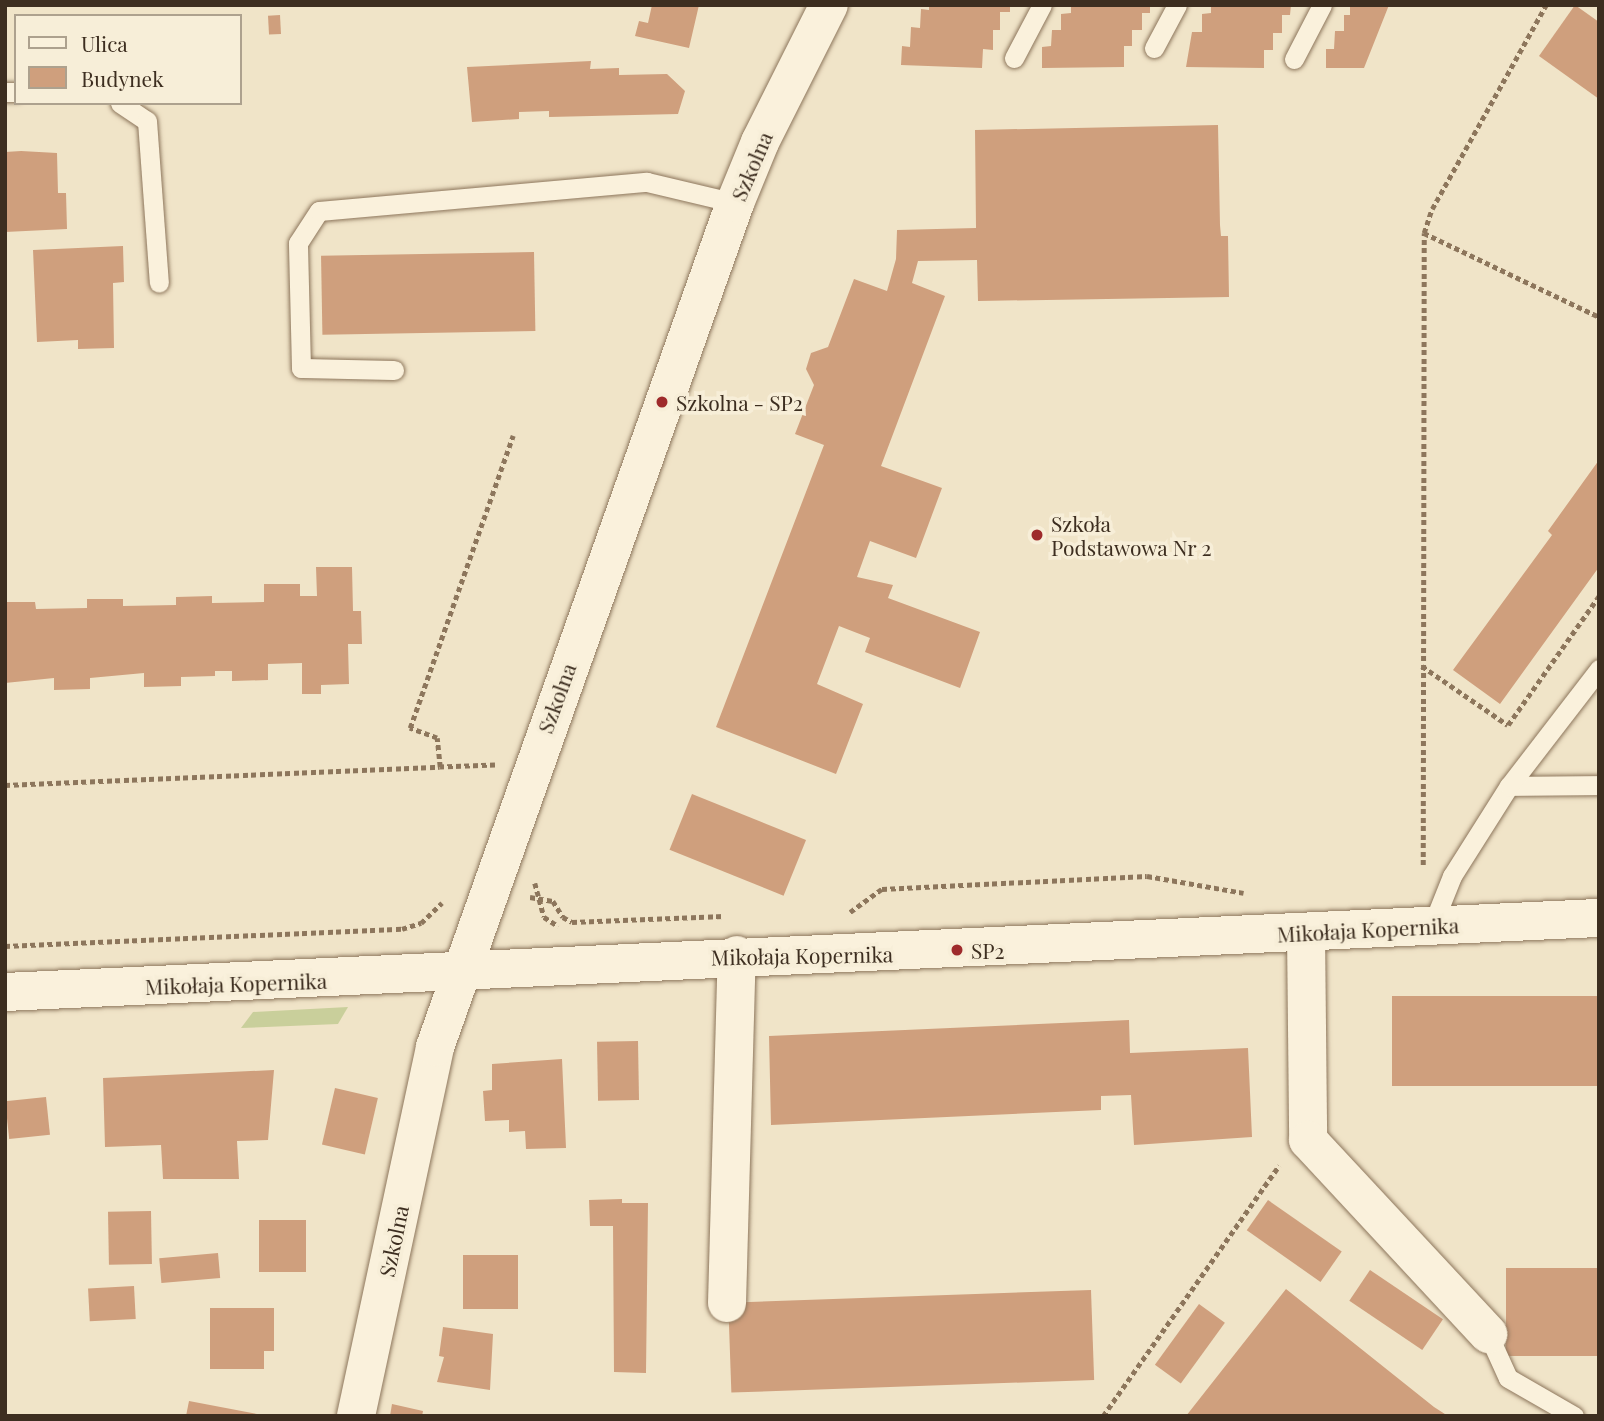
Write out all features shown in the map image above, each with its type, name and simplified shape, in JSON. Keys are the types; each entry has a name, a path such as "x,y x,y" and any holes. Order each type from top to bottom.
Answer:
{"street":[{"name":"Szkolna","path":"356,1416 435,1047 489,887 735,203 760,142 829,5"},
{"name":"Mikołaja Kopernika","path":"5,992 737,955 831,956 1599,918"},
{"path":"1306,932 1308,1140 1488,1334"},
{"path":"727,1303 737,955"}],"lane":[{"path":"1014,58 1042,5"},
{"path":"1154,48 1177,5"},
{"path":"1294,59 1322,5"},
{"path":"123,105 148,121 159,284"},
{"path":"394,370 301,368 298,243 319,211 647,182 735,203"},
{"path":"1432,926 1452,876 1509,786 1599,669"},
{"path":"1509,786 1599,785"},
{"path":"1488,1334 1508,1378 1574,1416"}],"path":[{"path":"1423,877 1421,666 1424,233 1432,209 1546,5"},
{"path":"1424,233 1599,317"},
{"path":"440,767 437,738 410,728 513,436"},
{"path":"1421,666 1508,725 1599,596"},
{"path":"5,785 500,765"},
{"path":"836,917 882,889 1147,876 1248,894"},
{"path":"5,946 402,929 421,923 448,894 535,882 544,918 558,925 559,964"},
{"path":"489,887 553,901 563,917 572,922 733,918"},
{"path":"1103,1416 1268,1177 1308,1140"}],"green space":[{"path":"348,1007 338,1024 241,1028 253,1012"}],"building":[{"path":"652,5 699,5 689,48 635,36 639,21 648,23"},
{"path":"929,5 1010,5 1010,12 1000,12 1000,30 993,30 993,50 983,49 982,68 901,65 902,46 910,47 911,27 920,28 921,9 929,10"},
{"path":"1071,5 1150,5 1150,13 1142,13 1142,30 1132,30 1132,46 1124,46 1124,67 1042,68 1042,47 1051,46 1052,30 1061,30 1061,14 1071,13"},
{"path":"1211,5 1291,5 1290,15 1282,15 1282,33 1273,33 1273,50 1264,50 1264,68 1186,67 1192,32 1202,32 1202,14 1211,13"},
{"path":"1350,5 1389,5 1364,68 1326,68 1326,49 1334,49 1335,31 1344,31 1344,15 1350,15"},
{"path":"1575,5 1599,22 1599,99 1539,56"},
{"path":"280,15 281,34 269,35 268,16"},
{"path":"591,61 590,69 619,68 619,75 667,74 685,91 678,114 549,117 549,111 519,112 519,119 472,122 467,67"},
{"path":"1218,125 1220,225 1221,236 1228,236 1229,297 978,301 977,260 918,261 912,283 945,296 881,466 942,488 916,558 870,541 857,577 893,585 888,598 980,632 960,688 865,652 870,638 839,626 817,684 863,704 836,774 716,727 824,445 795,434 814,385 806,369 811,353 828,347 854,279 887,291 896,259 897,230 976,228 975,130"},
{"path":"5,152 57,153 58,193 66,193 67,229 5,232"},
{"path":"123,246 124,282 113,283 114,348 78,349 78,340 37,342 33,250"},
{"path":"534,252 535,331 322,335 321,256"},
{"path":"1599,460 1599,567 1500,704 1453,670 1552,535 1548,531"},
{"path":"316,567 352,567 353,611 361,611 362,644 348,644 349,684 321,685 321,694 302,694 302,663 268,664 268,680 232,681 232,671 215,671 215,676 181,677 181,686 144,687 144,673 90,678 90,689 54,690 54,678 5,683 5,602 35,602 36,609 87,608 87,599 123,599 123,606 176,605 176,597 212,596 212,603 264,602 264,584 300,584 300,596 317,596"},
{"path":"692,794 806,840 784,896 670,850"},
{"path":"1392,996 1599,996 1599,1086 1392,1086"},
{"path":"1129,1020 1130,1053 1248,1048 1252,1137 1134,1145 1131,1095 1101,1096 1101,1110 771,1125 769,1036"},
{"path":"638,1041 639,1100 598,1101 597,1042"},
{"path":"562,1059 566,1148 526,1149 525,1131 509,1132 509,1120 485,1121 483,1091 492,1090 492,1064"},
{"path":"274,1070 268,1140 237,1141 239,1179 163,1179 161,1145 105,1147 103,1078"},
{"path":"335,1088 378,1098 365,1154 322,1145"},
{"path":"46,1097 50,1135 9,1139 5,1101"},
{"path":"622,1199 622,1203 648,1203 646,1373 614,1372 613,1226 590,1226 589,1200"},
{"path":"1268,1200 1342,1252 1321,1282 1247,1230"},
{"path":"151,1211 152,1264 109,1265 108,1212"},
{"path":"259,1220 306,1220 306,1272 259,1272"},
{"path":"218,1253 220,1278 161,1283 159,1258"},
{"path":"463,1255 518,1255 518,1309 463,1309"},
{"path":"1506,1268 1599,1268 1599,1356 1506,1356"},
{"path":"1370,1270 1443,1319 1422,1350 1349,1301"},
{"path":"134,1286 136,1319 90,1321 88,1288"},
{"path":"1286,1289 1434,1407 1448,1416 1186,1416"},
{"path":"1091,1290 1094,1380 731,1393 728,1303"},
{"path":"1199,1304 1225,1323 1181,1383 1155,1365"},
{"path":"210,1308 274,1308 274,1351 264,1351 264,1369 210,1369"},
{"path":"443,1327 493,1334 490,1390 437,1382 444,1357 439,1356"},
{"path":"189,1401 257,1414 257,1416 186,1416"},
{"path":"392,1404 423,1411 422,1416 390,1416"}],"place":[{"name":"Szkolna - SP2","path":"662,402"},
{"name":"Szkoła Podstawowa Nr 2","path":"1037,535"},
{"name":"SP2","path":"957,950"}]}
